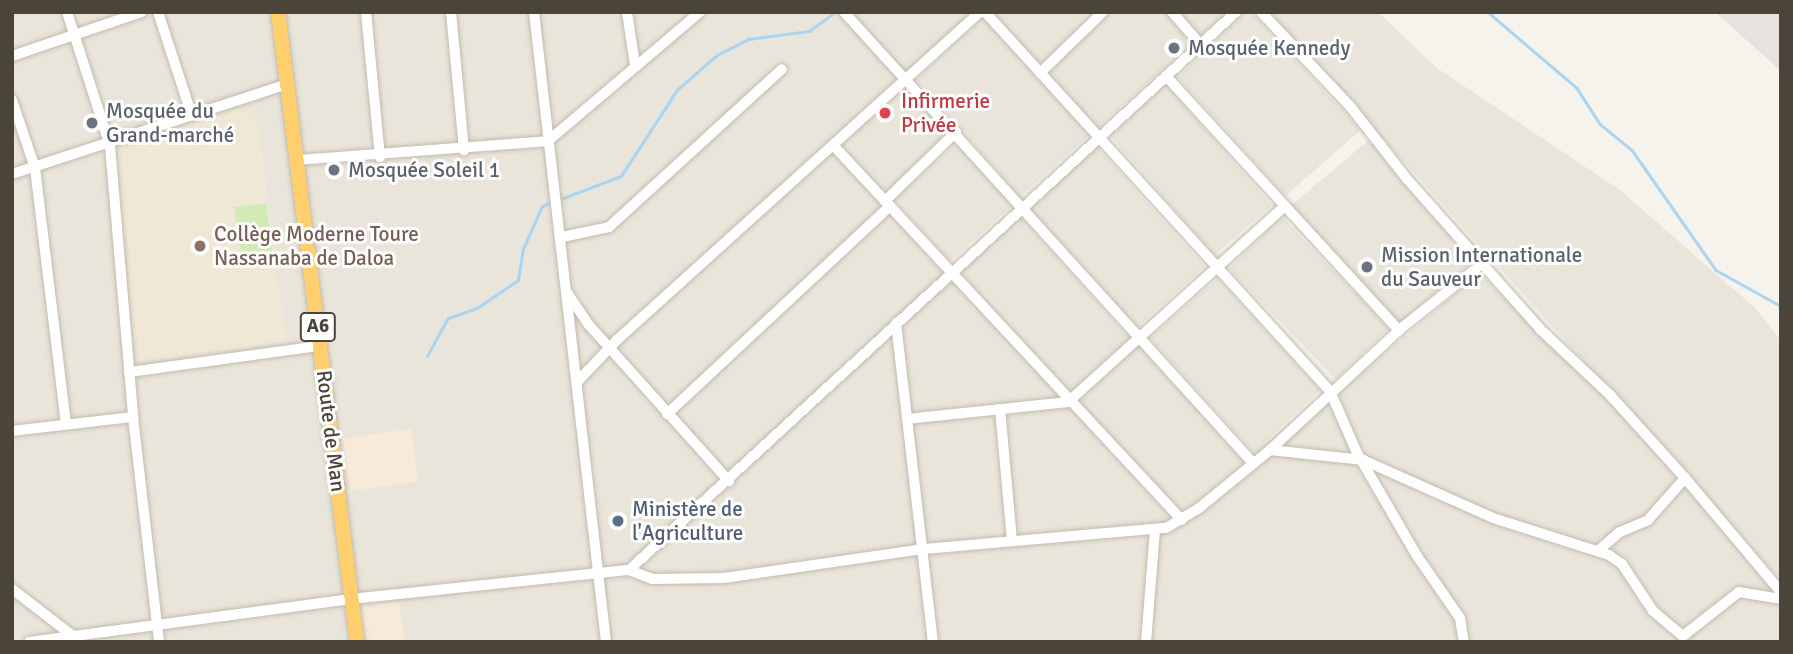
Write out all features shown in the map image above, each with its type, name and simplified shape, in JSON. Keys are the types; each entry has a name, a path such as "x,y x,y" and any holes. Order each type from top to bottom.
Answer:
{"highway":[{"name":"Route de Man","path":"278,12 357,642"}],"street":[{"path":"67,12 110,146 133,416 159,642"},
{"path":"12,56 142,12"},
{"path":"158,12 192,116"},
{"path":"366,12 380,157"},
{"path":"451,12 464,150"},
{"path":"534,12 562,237 604,639"},
{"path":"627,12 635,65"},
{"path":"297,160 380,157 548,141 700,12"},
{"path":"844,12 956,132 1252,463"},
{"path":"578,381 611,347 832,145 983,12 1330,391 1363,460 1417,556 1460,618 1464,642"},
{"path":"1040,73 1103,12"},
{"path":"1172,12 1201,45"},
{"path":"629,570 729,481 1020,206 1236,12"},
{"path":"1261,12 1350,106 1482,264 1685,478 1781,592"},
{"path":"562,237 609,227 782,69"},
{"path":"1166,76 1283,207 1399,330"},
{"path":"12,174 110,146 287,84"},
{"path":"12,100 35,168 66,424"},
{"path":"667,414 888,204 956,132"},
{"path":"832,145 1068,402 1182,520"},
{"path":"907,419 1068,402 1283,207"},
{"path":"29,642 351,599 629,570 652,579 723,578 924,549 1012,540 1155,531 1182,520 1270,450 1330,391 1399,330 1482,264"},
{"path":"566,290 589,325 729,481"},
{"path":"896,323 933,642"},
{"path":"129,372 320,346"},
{"path":"1000,409 1012,540"},
{"path":"12,430 133,416"},
{"path":"1270,450 1363,460 1493,518 1599,550 1622,564 1653,611 1683,636 1739,592 1781,599"},
{"path":"1599,550 1620,532 1648,520 1685,478"},
{"path":"1146,642 1155,531"},
{"path":"12,589 72,636"}],"shaded area":[{"path":"12,12 980,12 907,79 956,132 887,199 950,273 1177,515 1181,511 1075,403 1141,343 1244,460 1254,453 1150,338 1218,278 1320,390 1257,450 1330,391 1363,460 1451,495 1364,455 1338,393 1480,273 1611,403 1781,591 1781,642 12,642"},
{"path":"989,12 1227,12 1020,197 916,79"},
{"path":"1245,12 1251,12 1361,130 1285,196 1178,77"},
{"path":"1269,12 1378,12 1437,68 1620,190 1755,308 1781,341 1781,580"},
{"path":"1715,12 1781,12 1781,71"},
{"path":"1166,84 1272,206 1214,255 1109,134"},
{"name":"Collège Moderne Toure Nassanaba de Daloa","path":"237,109 258,122 286,342 137,362 115,150"},
{"path":"1369,140 1472,263 1394,327 1292,205"},
{"path":"956,143 1012,205 950,262 894,199"},
{"path":"1097,147 1205,267 1137,328 1029,208"},
{"path":"1021,217 1131,339 1070,394 960,272"},
{"path":"1282,217 1389,328 1336,379 1229,268"},
{"path":"411,429 418,481 350,491 343,439"},
{"path":"399,602 405,642 365,642 361,607"}],"green space":[{"path":"266,203 273,252 241,256 234,207"}],"waterway":[{"path":"558,200 621,176 677,90 717,55 749,39 809,31 835,12"},
{"path":"1488,12 1577,88 1600,124 1632,150 1716,270 1781,306"},
{"path":"427,356 448,318 477,308 518,280 523,249 542,206 553,202"}],"place":[{"name":"Mosquée Kennedy","path":"1174,48"},
{"name":"Infirmerie Privée","path":"885,113"},
{"name":"Mosquée du Grand-marché","path":"92,123"},
{"name":"Mosquée Soleil 1","path":"334,170"},
{"name":"Collège Moderne Toure Nassanaba de Daloa","path":"200,246"},
{"name":"Mission Internationale du Sauveur","path":"1367,267"},
{"name":"Ministère de l'Agriculture","path":"618,521"}]}
